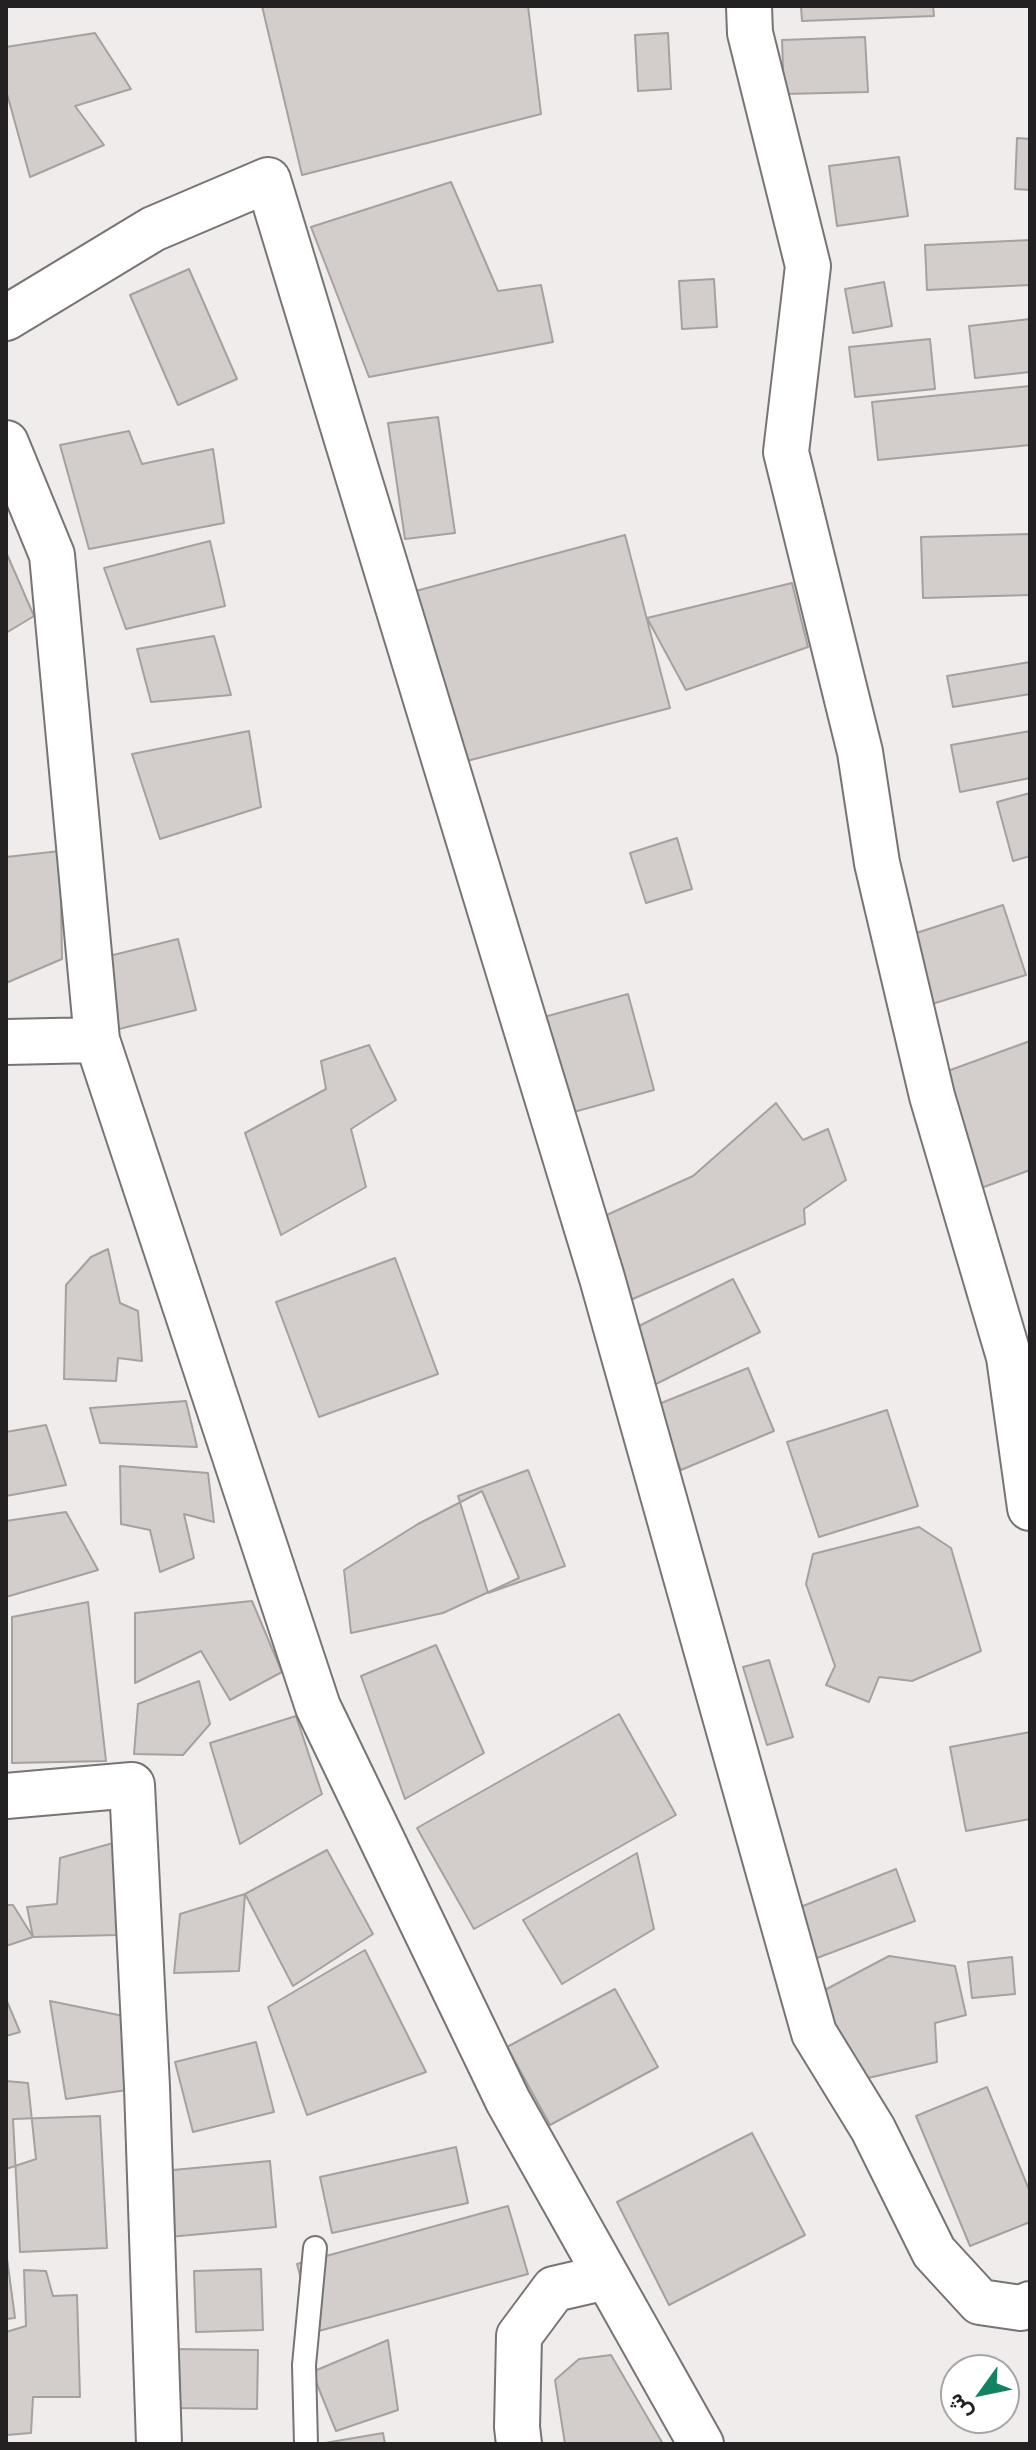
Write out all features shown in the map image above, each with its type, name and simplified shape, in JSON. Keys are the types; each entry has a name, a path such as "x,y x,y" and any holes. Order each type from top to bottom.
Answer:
{"street":[{"path":"749,6 750,33 808,266 786,452 860,752 877,863 932,1096 1009,1357 1030,1508"},
{"path":"6,318 153,229 268,180 602,1278 814,2033 873,2129 934,2252 980,2302 1021,2308 1030,2304"},
{"path":"6,443 52,555 97,1040 318,1707 508,2101 701,2444"},
{"path":"6,1042 97,1040"},
{"path":"6,1796 132,1785 147,2087 159,2444"},
{"path":"519,2444 519,2336 554,2289 606,2277"}],"lane":[{"path":"306,2444 304,2365 315,2248"}],"building":[{"path":"262,6 528,6 541,114 302,175"},
{"path":"801,6 933,6 934,16 802,21"},
{"path":"95,33 131,89 75,106 104,145 30,177 6,90 6,47"},
{"path":"668,33 671,89 638,91 635,35"},
{"path":"865,37 868,92 784,94 782,40"},
{"path":"1017,138 1030,139 1030,190 1015,189"},
{"path":"899,157 908,216 837,226 829,166"},
{"path":"451,182 498,291 541,285 553,342 369,377 311,227"},
{"path":"1030,240 1030,285 927,290 925,245"},
{"path":"189,269 237,379 178,405 130,295"},
{"path":"714,279 717,327 682,329 679,281"},
{"path":"884,282 892,326 853,333 845,289"},
{"path":"1030,319 1030,372 975,378 969,326"},
{"path":"930,339 935,389 855,397 849,347"},
{"path":"1030,386 1030,445 878,460 872,402"},
{"path":"438,417 455,533 405,539 388,423"},
{"path":"129,431 142,464 213,449 224,523 89,549 60,445"},
{"path":"1030,534 1030,595 923,598 921,537"},
{"path":"625,535 670,708 467,761 412,592"},
{"path":"210,541 225,606 126,629 104,568"},
{"path":"6,552 34,616 6,633"},
{"path":"792,583 808,647 686,690 647,618"},
{"path":"214,636 231,695 151,702 137,649"},
{"path":"1030,662 1030,694 953,707 947,676"},
{"path":"249,731 261,807 160,839 132,754"},
{"path":"1030,731 1030,778 960,792 951,745"},
{"path":"1030,793 1030,856 1013,861 997,802"},
{"path":"677,838 692,889 646,903 630,853"},
{"path":"60,851 62,959 6,983 6,857"},
{"path":"1003,905 1026,975 932,1004 910,935"},
{"path":"178,939 196,1010 119,1029 101,958"},
{"path":"628,994 654,1090 559,1116 533,1020"},
{"path":"1030,1041 1030,1170 954,1198 912,1084"},
{"path":"369,1045 396,1100 351,1129 366,1187 281,1235 245,1133 326,1089 321,1061"},
{"path":"776,1103 803,1140 828,1129 846,1180 804,1209 805,1224 619,1305 589,1223 693,1176"},
{"path":"108,1249 120,1303 138,1311 142,1361 118,1358 116,1381 64,1379 66,1285 91,1257"},
{"path":"395,1258 438,1374 319,1417 276,1302"},
{"path":"733,1279 760,1332 632,1396 605,1343"},
{"path":"748,1368 774,1431 681,1470 654,1406"},
{"path":"186,1401 197,1447 100,1443 90,1408"},
{"path":"887,1410 918,1506 819,1537 787,1442"},
{"path":"46,1425 66,1485 6,1496 6,1432"},
{"path":"120,1466 208,1473 214,1522 184,1514 194,1558 160,1572 150,1530 121,1524"},
{"path":"528,1470 565,1566 488,1593 458,1496"},
{"path":"482,1491 519,1578 443,1613 351,1633 344,1570 418,1524"},
{"path":"66,1512 98,1570 6,1597 6,1521"},
{"path":"919,1527 951,1548 981,1651 912,1681 879,1677 869,1702 826,1685 835,1666 806,1584 813,1554"},
{"path":"252,1601 282,1672 230,1700 201,1651 135,1683 135,1613"},
{"path":"88,1602 106,1761 12,1763 12,1617"},
{"path":"436,1645 484,1753 405,1799 361,1676"},
{"path":"769,1660 793,1737 767,1745 743,1667"},
{"path":"199,1681 210,1724 183,1755 134,1754 138,1704"},
{"path":"619,1714 676,1815 474,1929 417,1828"},
{"path":"296,1716 322,1794 240,1844 210,1743"},
{"path":"1030,1732 1030,1819 966,1831 950,1747"},
{"path":"134,1837 118,1935 33,1937 27,1907 57,1904 60,1858"},
{"path":"327,1850 373,1934 293,1986 245,1894"},
{"path":"637,1853 654,1929 562,1984 523,1920"},
{"path":"896,1869 915,1921 817,1958 798,1908"},
{"path":"245,1894 239,1971 174,1973 180,1914"},
{"path":"6,1905 13,1905 33,1937 6,1946"},
{"path":"365,1950 426,2072 307,2115 268,2007"},
{"path":"889,1956 955,1966 966,2015 935,2023 937,2062 851,2082 821,1992"},
{"path":"1012,1957 1015,1994 972,1998 968,1962"},
{"path":"615,1989 658,2067 550,2125 507,2047"},
{"path":"6,1999 20,2032 6,2036"},
{"path":"50,2001 143,2020 147,2087 66,2099"},
{"path":"256,2042 274,2112 193,2132 175,2062"},
{"path":"6,2081 28,2083 36,2159 6,2169"},
{"path":"987,2087 1030,2192 1030,2222 970,2246 916,2116"},
{"path":"100,2116 107,2248 20,2252 13,2119"},
{"path":"752,2133 805,2235 669,2305 617,2202"},
{"path":"456,2147 468,2203 332,2233 320,2177"},
{"path":"270,2161 276,2227 169,2237 162,2171"},
{"path":"508,2206 528,2274 315,2332 297,2264"},
{"path":"6,2251 15,2318 6,2319"},
{"path":"261,2269 263,2330 196,2332 194,2271"},
{"path":"24,2270 46,2271 53,2296 77,2295 80,2397 33,2397 31,2433 6,2435 6,2332 26,2326"},
{"path":"388,2340 398,2410 336,2431 312,2372"},
{"path":"174,2349 258,2350 257,2409 175,2408"},
{"path":"611,2355 663,2444 565,2444 555,2380 579,2359"},
{"path":"383,2433 385,2444 319,2444"}]}
